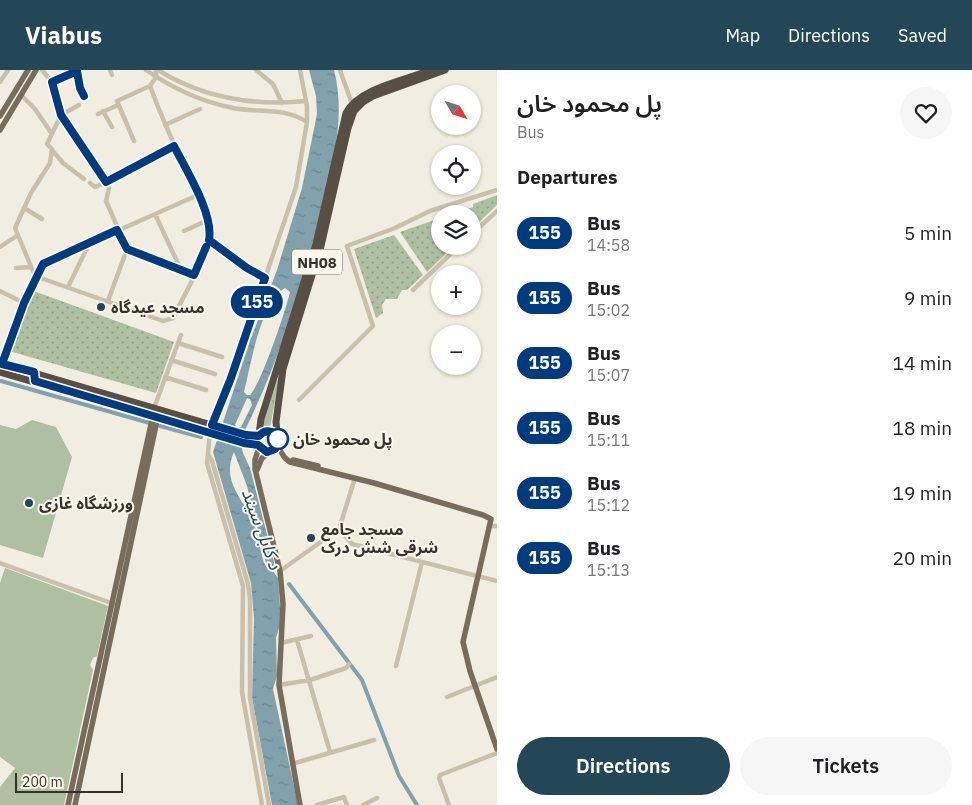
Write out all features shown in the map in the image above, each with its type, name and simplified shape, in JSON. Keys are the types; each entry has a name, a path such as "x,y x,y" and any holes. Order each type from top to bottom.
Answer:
{"highway":[{"path":"352,104 368,93 431,70"},
{"name":"NH08","path":"278,442 276,422 283,369 321,246 354,111 362,102 373,96 445,70"},
{"name":"NH08","path":"259,446 261,419 316,244 346,113 352,104"},
{"path":"1,363 34,372 155,413 210,433 259,446 264,451 270,452 278,442 270,431 260,435 246,435 212,425 155,413 2,373"},
{"path":"34,372 35,381"}],"main road":[{"path":"0,116 28,70"},
{"path":"0,130 36,70"},
{"path":"68,805 155,413"},
{"path":"278,442 288,461 355,478 483,515 491,519 494,526 478,576 463,642 497,749"},
{"path":"259,446 254,460 280,572 283,604 279,686 300,805"},
{"path":"258,478 258,464 270,452"},
{"path":"74,805 114,604"}],"street":[{"path":"0,82 8,70"},
{"path":"42,70 52,82 61,115 110,190 106,199 117,230 127,249 194,275"},
{"path":"52,82 78,70 80,88 84,96"},
{"path":"146,70 156,77 203,100 233,108 296,114 307,122"},
{"path":"134,141 117,101 150,86 156,77 157,70 185,84 223,97 238,100 306,101"},
{"path":"256,70 273,84 282,102"},
{"path":"212,425 231,378 293,198 307,122 306,101 300,70"},
{"path":"340,70 352,104"},
{"path":"52,149 50,163 24,208 15,228 35,276 163,321 169,321 173,318 194,275 211,231 198,195 174,146 150,86"},
{"path":"21,96 35,109 52,134"},
{"path":"98,114 118,105"},
{"path":"79,106 61,115 47,144 63,163 84,179"},
{"path":"165,125 200,109"},
{"path":"103,111 112,127"},
{"path":"90,183 94,187 106,182 174,146"},
{"path":"299,400 374,326 347,246 394,228 430,211 497,190"},
{"path":"1,363 35,276 43,264 198,195"},
{"path":"24,208 42,219"},
{"path":"481,226 497,211"},
{"path":"154,214 181,270"},
{"path":"184,231 208,220"},
{"path":"0,247 18,235"},
{"path":"209,240 247,268 265,278"},
{"path":"68,287 90,243"},
{"path":"108,301 127,249"},
{"path":"413,290 450,255"},
{"path":"16,268 30,267"},
{"path":"0,291 24,303"},
{"path":"155,413 165,377 181,335"},
{"path":"178,343 222,357"},
{"path":"171,360 214,374"},
{"path":"165,377 206,390"},
{"path":"210,433 207,463 250,599 250,698 269,805"},
{"path":"280,572 339,529 355,478"},
{"path":"339,529 352,544 497,581"},
{"path":"0,562 114,604"},
{"path":"396,666 422,562"},
{"path":"242,571 244,600 242,692 262,805"},
{"path":"281,643 311,636"},
{"path":"297,640 330,752"},
{"path":"279,686 310,680 346,668 349,664"},
{"path":"447,697 497,677"},
{"path":"292,764 374,740"},
{"path":"450,805 439,778 440,774 497,754"},
{"path":"318,805 344,797 347,805"},
{"path":"366,804 377,798"}],"green space":[{"path":"497,195 497,205 481,220 481,205 473,204"},
{"path":"431,221 431,255 445,255 434,265 431,265 431,268 427,272 400,232"},
{"path":"394,235 423,275 407,290 402,290 397,299 386,299 382,305 383,313 376,318 354,249"},
{"path":"31,290 174,342 156,393 9,351"},
{"path":"280,373 270,428 264,427 262,422"},
{"name":"ورزشگاه غازی","path":"32,420 56,427 72,457 43,558 0,545 0,425 16,429"},
{"path":"5,568 108,606 97,656 93,658 90,665 93,670 64,805 0,805 0,787 15,768 0,757 0,583"}],"water":[{"name":"د کابل سيند","path":"309,70 334,70 339,105 337,139 322,208 290,321 258,403 245,430 241,445 250,468 274,562 273,571 278,578 281,621 276,638 277,676 273,689 298,805 272,805 252,698 254,618 251,583 213,452 250,341 277,270 302,188 317,114 316,96","holes":["285,288 290,292 273,346 255,388 250,395 247,395 244,392 253,351 263,320 276,296","247,398 250,399 252,405 241,427 235,425","234,452 247,486 267,567 264,563 253,521 231,480 231,462"]}],"waterway":[{"path":"1,381 150,423"},
{"path":"160,426 201,437"},
{"path":"289,584 362,680 399,776 417,805"}],"bus line":[{"name":"155","path":"84,96 80,88 77,71 52,82 61,115 106,182 174,146 204,208 211,231 209,240 247,268 265,278 231,378 212,425 246,435 259,436 263,432 270,431 276,434 278,443 273,451 267,452 258,445 244,443 35,381 34,372 2,364 35,276 43,264 117,230 127,249 194,275 206,247"}],"place":[{"name":"مسجد عیدگاه","path":"101,307"},
{"name":"پل محمود خان","path":"278,439"},
{"name":"ورزشگاه غازی","path":"29,503"},
{"name":"مسجد جامع شرقی شش درک","path":"311,538"}]}
